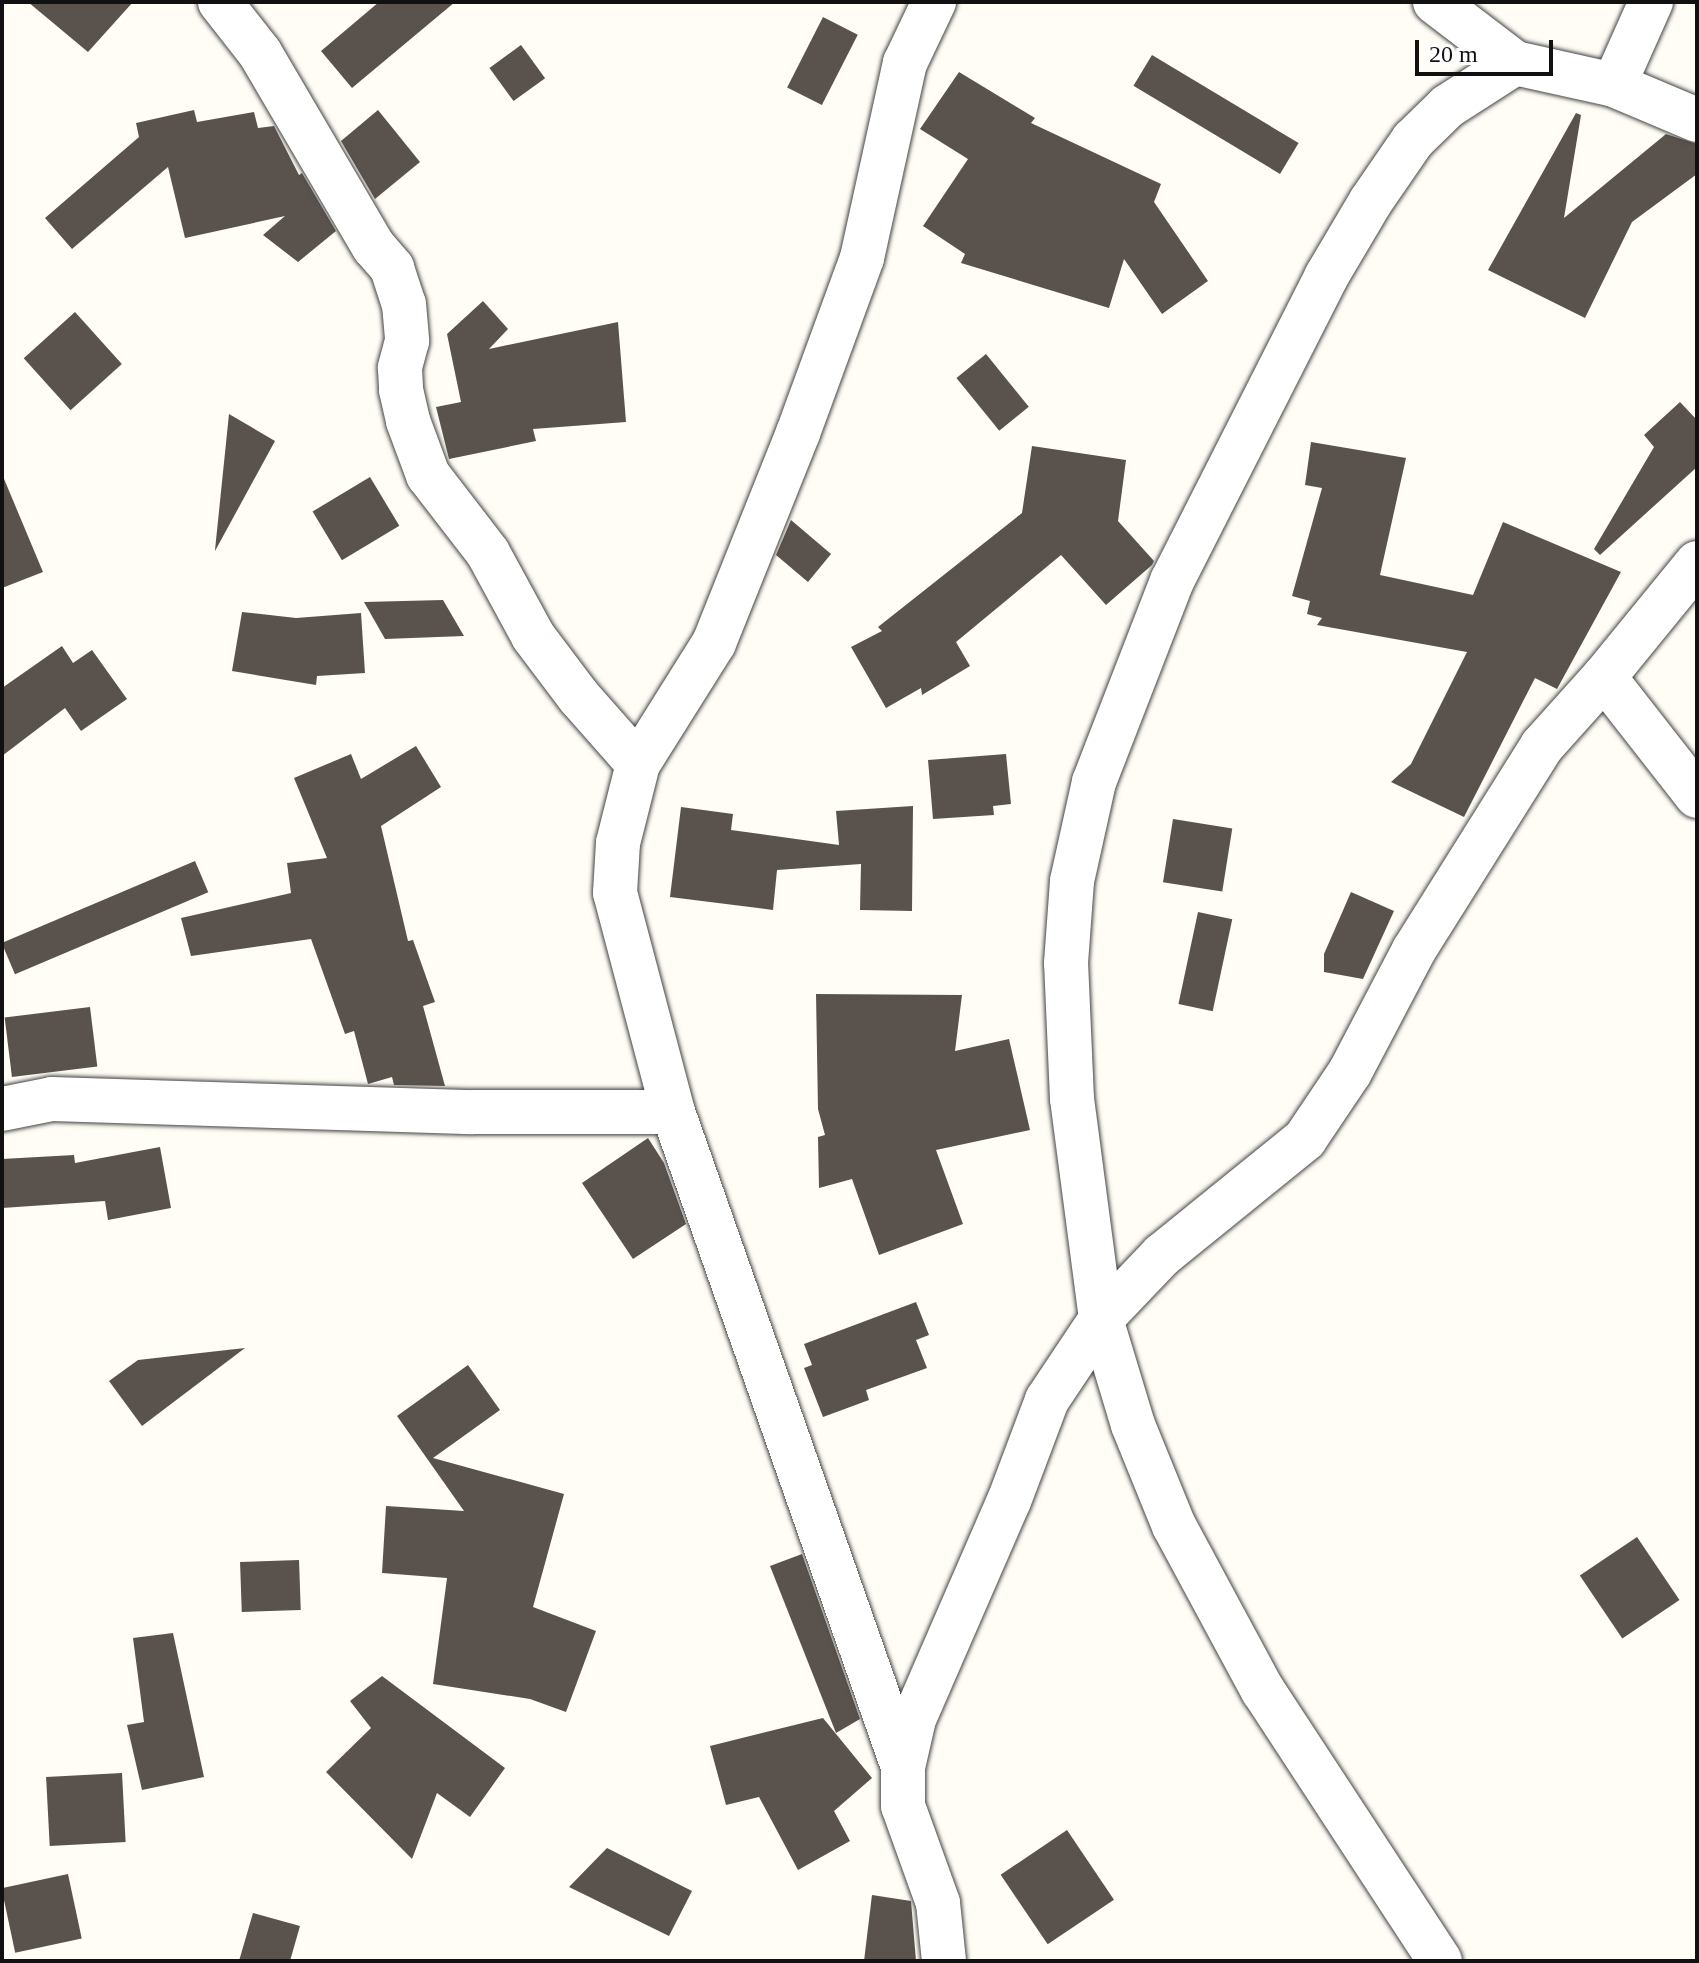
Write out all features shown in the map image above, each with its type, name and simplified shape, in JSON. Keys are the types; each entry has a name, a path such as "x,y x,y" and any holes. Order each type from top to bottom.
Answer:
{"street":[{"path":"220,2 260,53 374,247 392,268 404,304 407,341 400,368 401,390 408,421 428,475 488,553 533,636 579,697 638,764"},
{"path":"903,1767 673,1112 615,893 618,843 638,764 714,643 798,433 862,258 905,63 934,2"},
{"path":"1435,2 1515,63 1614,85 1697,120"},
{"path":"1614,85 1651,2"},
{"path":"1440,1961 1263,1691 1174,1526 1133,1425 1101,1319 1072,1099 1066,963 1072,881 1094,782 1172,581 1326,277 1413,140 1448,106 1515,63"},
{"path":"944,1961 938,1903 903,1806 903,1767 914,1719 1009,1501 1047,1400 1101,1319 1162,1255 1305,1139 1350,1072 1414,950 1542,746 1604,677 1697,563"},
{"path":"1604,677 1697,796"},
{"path":"2,1109 52,1099 473,1112 673,1112"}],"building":[{"path":"28,2 133,2 88,52"},
{"path":"379,2 455,2 352,88 321,51"},
{"path":"823,17 858,35 822,105 787,87"},
{"path":"521,45 545,78 514,101 489,68"},
{"path":"1152,55 1299,143 1280,174 1133,86"},
{"path":"959,72 1035,118 1031,123 1161,184 1154,202 1208,281 1162,314 1124,259 1109,308 961,263 965,254 923,226 968,159 920,129"},
{"path":"194,110 197,122 254,112 258,128 274,126 299,175 302,173 336,231 298,262 263,235 285,216 185,238 168,167 72,249 45,218 139,137 136,123"},
{"path":"378,110 420,162 375,199 341,141"},
{"path":"1576,113 1581,115 1564,218 1666,134 1697,144 1697,174 1632,222 1585,318 1488,270"},
{"path":"483,301 508,329 489,349 618,322 626,422 533,429 536,441 449,459 436,407 461,402 447,334"},
{"path":"75,312 122,364 71,410 24,358"},
{"path":"986,354 1029,407 999,431 956,378"},
{"path":"1680,402 1697,420 1697,467 1600,555 1594,549 1654,447 1644,435"},
{"path":"229,414 275,441 215,551 215,550"},
{"path":"1311,442 1406,458 1380,575 1473,595 1503,522 1621,572 1557,689 1535,678 1464,817 1391,782 1411,764 1467,652 1317,625 1322,618 1307,614 1310,601 1292,596 1322,488 1305,485"},
{"path":"1032,446 1126,460 1118,521 1154,561 1152,565 1106,605 1061,555 956,642 970,666 922,695 921,688 886,708 851,647 882,631 878,627 1022,513"},
{"path":"2,474 43,572 2,588"},
{"path":"370,477 399,526 342,560 313,512"},
{"path":"791,520 831,554 808,582 776,555"},
{"path":"443,600 464,636 385,639 364,602"},
{"path":"242,612 296,618 361,613 365,673 317,676 316,685 232,671"},
{"path":"62,646 73,663 92,650 127,699 81,731 65,708 2,756 2,688"},
{"path":"416,746 441,787 381,826 408,941 413,940 435,1002 423,1006 445,1086 394,1085 392,1077 368,1084 354,1031 345,1034 311,939 191,956 181,918 291,893 287,863 327,858 294,778 351,754 361,779"},
{"path":"1006,754 1011,804 993,806 994,815 933,819 928,760"},
{"path":"913,806 912,911 860,910 861,864 777,870 773,910 670,897 681,807 733,814 731,830 839,845 836,811"},
{"path":"1173,819 1232,828 1222,892 1163,882"},
{"path":"195,861 208,892 15,974 2,943"},
{"path":"1351,892 1394,911 1363,979 1324,972 1324,954"},
{"path":"1198,912 1232,919 1213,1011 1178,1004"},
{"path":"816,994 962,995 955,1051 1009,1039 1030,1130 936,1150 963,1224 879,1255 852,1179 819,1188 818,1137 825,1135 818,1109"},
{"path":"90,1007 97,1067 12,1077 5,1017"},
{"path":"648,1138 664,1163 686,1224 633,1259 582,1183"},
{"path":"160,1147 171,1208 108,1220 105,1201 2,1208 2,1159 74,1155 75,1163"},
{"path":"916,1302 929,1335 916,1340 927,1368 866,1390 869,1400 823,1417 804,1368 812,1365 804,1344"},
{"path":"245,1348 142,1426 109,1381 138,1360"},
{"path":"468,1365 500,1410 433,1458 564,1494 533,1607 596,1631 566,1712 530,1699 433,1684 447,1578 382,1573 386,1506 464,1511 397,1416"},
{"path":"1637,1537 1679,1600 1622,1639 1580,1576"},
{"path":"802,1554 860,1719 836,1733 770,1566"},
{"path":"299,1560 301,1610 242,1612 240,1562"},
{"path":"173,1633 204,1777 142,1790 127,1725 144,1722 133,1638"},
{"path":"382,1676 505,1768 470,1817 437,1793 412,1859 326,1772 371,1728 350,1701"},
{"path":"823,1718 872,1778 834,1811 850,1841 798,1870 759,1797 726,1805 710,1746"},
{"path":"122,1773 126,1842 50,1846 46,1777"},
{"path":"1067,1830 1114,1900 1048,1944 1001,1875"},
{"path":"607,1848 692,1891 669,1936 569,1887"},
{"path":"68,1874 82,1939 15,1953 2,1888"},
{"path":"872,1895 911,1901 916,1961 864,1961"},
{"path":"253,1913 300,1926 290,1961 239,1961"}]}
